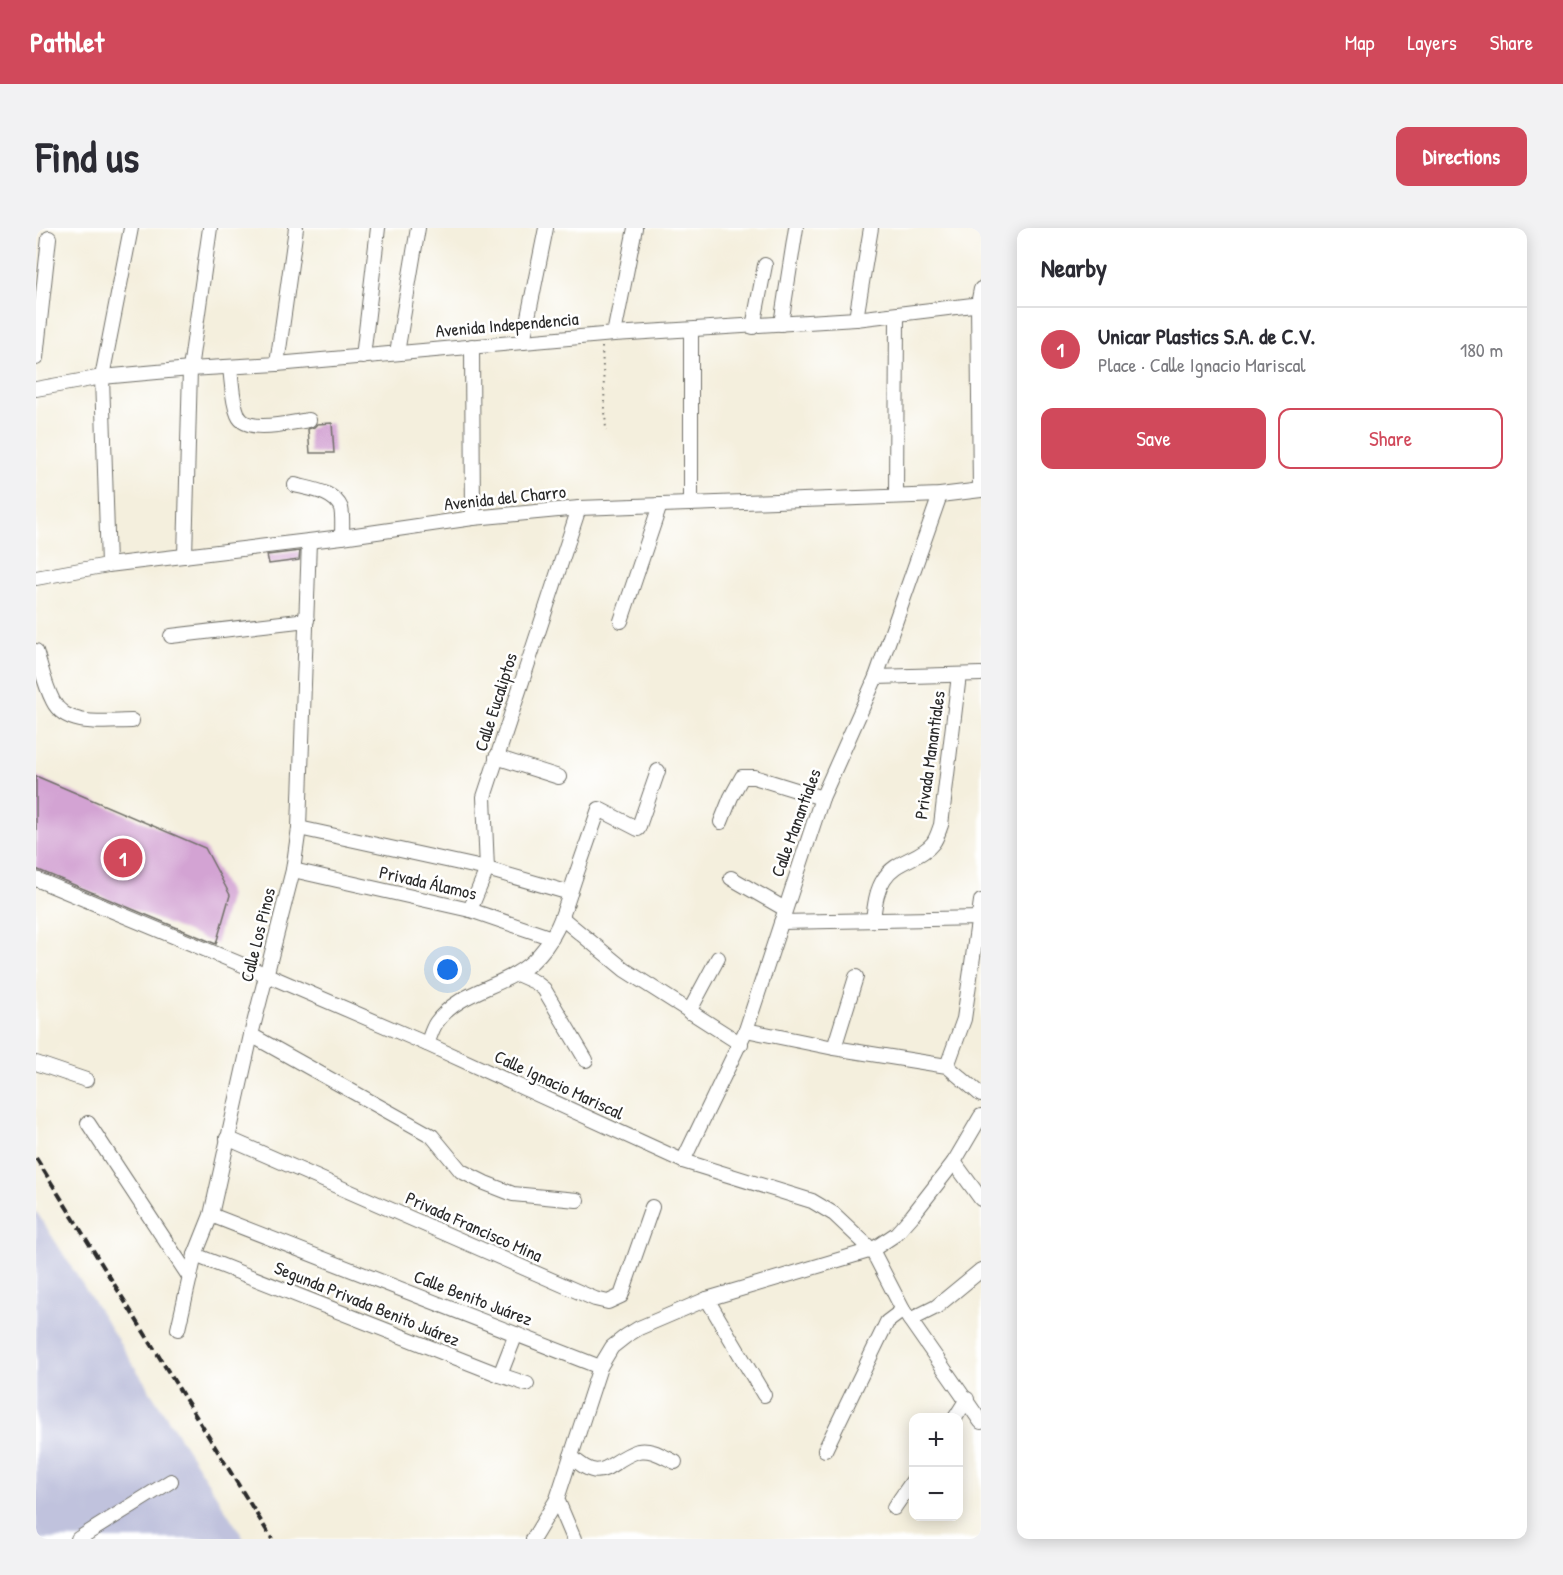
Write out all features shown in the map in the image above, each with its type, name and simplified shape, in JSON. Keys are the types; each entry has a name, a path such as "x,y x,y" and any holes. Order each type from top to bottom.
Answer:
{"street":[{"path":"108,565 102,377 131,228"},
{"path":"185,556 190,369 210,228"},
{"path":"277,364 296,228"},
{"path":"363,357 378,228"},
{"path":"397,352 418,228"},
{"path":"523,342 546,228"},
{"path":"608,335 635,228"},
{"path":"781,324 796,228"},
{"path":"856,319 872,228"},
{"path":"36,358 49,238"},
{"path":"753,327 765,266"},
{"path":"981,289 981,490"},
{"name":"Avenida Independencia","path":"36,389 102,377 190,369 230,368 608,335 856,319 980,304"},
{"path":"896,496 897,315"},
{"path":"691,331 692,504"},
{"path":"472,346 473,518"},
{"path":"230,368 238,416 245,423 256,426 309,420"},
{"path":"295,485 326,493 335,500 341,508 342,537"},
{"name":"Avenida del Charro","path":"36,578 108,565 342,537 473,518 579,508 940,495 981,490"},
{"name":"Calle Manantiales","path":"683,1161 747,1030 822,798 876,677 940,495"},
{"path":"621,621 660,505"},
{"name":"Calle Eucaliptos","path":"470,910 487,869 484,797 579,508"},
{"name":"Calle Los Pinos","path":"178,1329 195,1255 211,1215 251,1035 293,870 299,828 309,541"},
{"path":"171,636 307,621"},
{"path":"36,651 53,702 62,713 76,720 132,721"},
{"path":"876,677 981,674"},
{"name":"Privada Manantiales","path":"873,920 877,894 885,877 901,863 922,852 933,843 941,825 959,675"},
{"path":"496,757 559,777"},
{"path":"427,1044 435,1025 447,1010 463,999 517,974 532,962 552,938 562,919 599,808 638,829 658,771"},
{"path":"721,822 730,797 742,777 754,777 822,798"},
{"path":"299,828 487,869 570,893"},
{"name":"Privada Álamos","path":"293,870 470,910 552,938"},
{"path":"731,878 783,915 873,920 980,918"},
{"name":"Calle Ignacio Mariscal","path":"36,879 427,1044 683,1161 812,1201 834,1214 872,1250 907,1315 981,1422"},
{"path":"947,1066 964,1019 981,901"},
{"path":"562,919 625,970 741,1044"},
{"path":"690,1012 718,958"},
{"path":"517,974 544,989 586,1060"},
{"path":"834,1048 856,977"},
{"path":"747,1030 834,1048 947,1066 981,1095"},
{"path":"251,1035 432,1136 461,1171 485,1184 513,1194 577,1200"},
{"path":"36,1063 86,1080"},
{"path":"532,1539 557,1499 600,1366 612,1347 639,1328 707,1299 872,1250 896,1234 954,1162 981,1116"},
{"path":"88,1123 190,1278"},
{"name":"Privada Francisco Mina","path":"227,1138 595,1299 608,1302 621,1296 652,1207"},
{"path":"954,1162 981,1199"},
{"name":"Calle Benito Juárez","path":"211,1215 600,1366"},
{"name":"Segunda Privada Benito Juárez","path":"195,1255 500,1375 527,1383"},
{"path":"825,1450 887,1322 936,1306 981,1270"},
{"path":"707,1299 764,1395"},
{"path":"500,1375 516,1334"},
{"path":"958,1413 967,1400"},
{"path":"571,1456 583,1468 594,1472 639,1451 652,1451 675,1461"},
{"path":"78,1539 171,1481"},
{"path":"894,1508 909,1486"},
{"path":"557,1499 574,1539"}],"path":[{"path":"606,430 608,335"}],"shaded area":[{"path":"36,1211 244,1539 36,1539"}],"building":[{"path":"332,423 334,453 310,453 308,429 317,424"},
{"path":"300,551 299,560 269,564 267,555"},
{"path":"36,776 205,848 230,895 216,944 36,869"}],"railway":[{"path":"36,1158 272,1539"}],"place":[{"name":"Unicar Plastics S.A. de C.V.","path":"123,858"}]}
